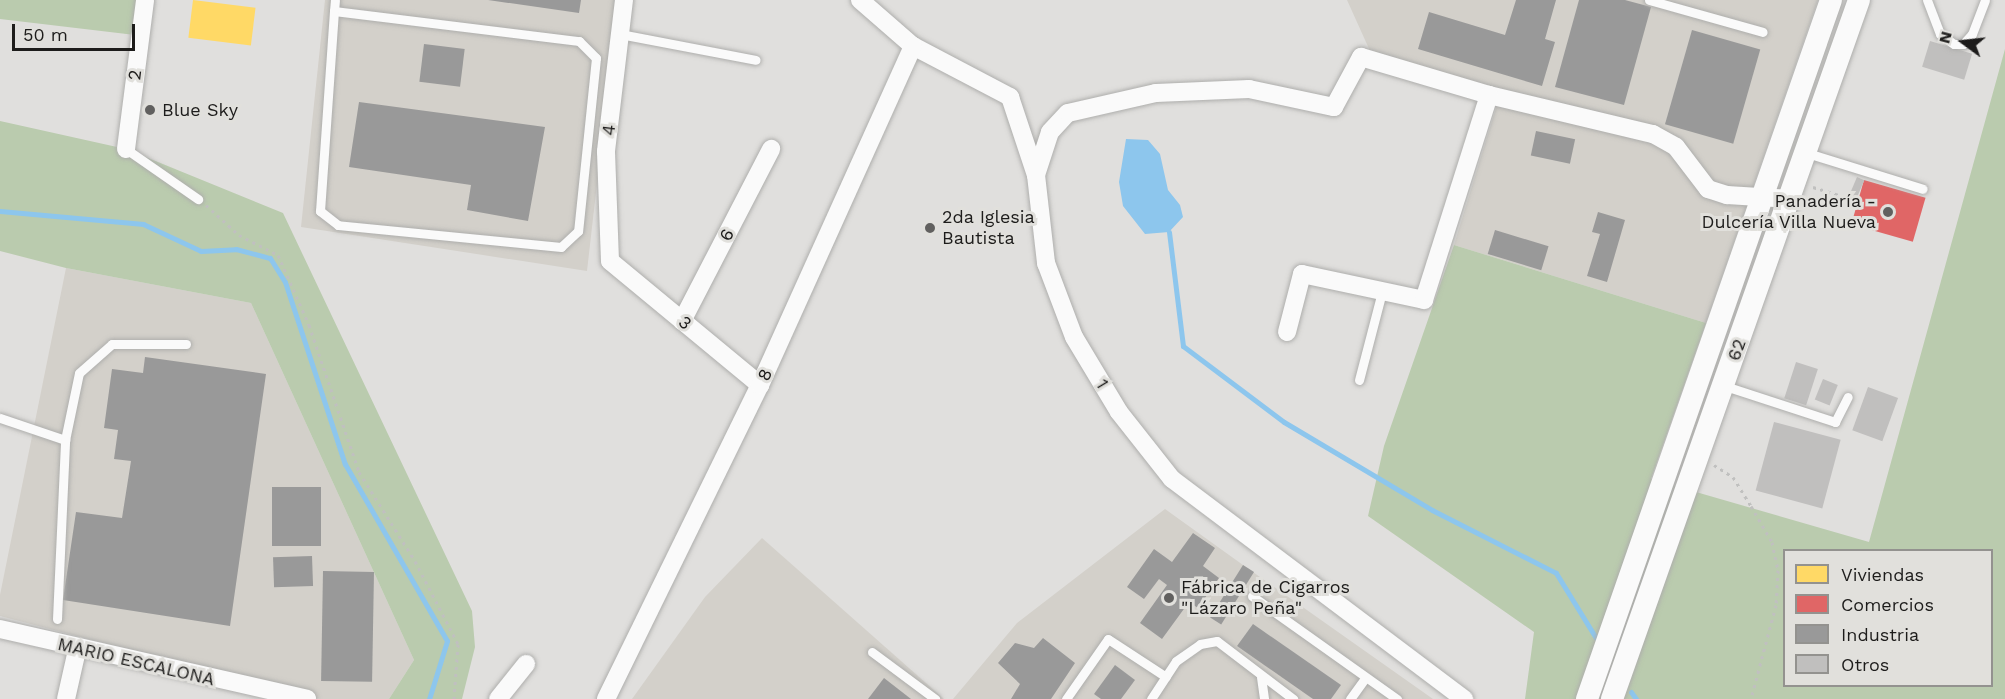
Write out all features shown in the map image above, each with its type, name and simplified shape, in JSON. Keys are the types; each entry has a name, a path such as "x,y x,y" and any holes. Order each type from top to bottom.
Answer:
{"street":[{"name":"2","path":"126,149 145,0"},
{"name":"4","path":"610,261 606,152 624,0"},
{"name":"1","path":"860,0 913,46 1010,97 1036,176 1046,263 1074,337 1119,412 1172,479 1464,699"},
{"name":"62","path":"1587,699 1831,0"},
{"name":"62","path":"1612,699 1794,191 1858,0"},
{"name":"8","path":"606,699 760,385 913,46"},
{"path":"1036,176 1050,132 1068,113 1156,93 1249,89 1334,107 1361,57 1489,95 1653,134 1676,147 1708,189 1762,198 1794,191"},
{"path":"1287,332 1302,274 1419,302 1428,293 1489,95"},
{"name":"6","path":"682,321 771,149"},
{"name":"3","path":"610,261 760,385"},
{"name":"MARIO ESCALONA","path":"0,629 77,650 307,699"},
{"path":"66,699 77,650"},
{"path":"498,699 526,664"}],"lane":[{"path":"334,11 579,41 596,58 578,231 561,247 338,225 321,211 334,11 335,0"},
{"path":"1649,0 1678,4 1763,32"},
{"path":"1927,0 1940,34 1954,44 1963,44 1971,34 1985,0"},
{"path":"620,34 756,60"},
{"path":"126,149 198,199"},
{"path":"1807,153 1923,189"},
{"path":"1359,380 1382,292"},
{"path":"57,619 65,440 79,373 112,344 186,344"},
{"path":"1725,386 1835,422 1848,397"},
{"path":"0,418 65,440"},
{"path":"1252,596 1397,699"},
{"path":"1066,699 1108,639 1166,677"},
{"path":"1151,699 1176,661 1200,644 1217,641 1261,677 1293,699"},
{"path":"872,652 935,699"},
{"path":"1261,677 1264,699"},
{"path":"1350,699 1365,678"}],"path":[{"path":"1794,191 1858,201"},
{"path":"198,199 239,235 279,255 309,325 359,472 415,561 458,644 454,699"},
{"path":"1699,456 1733,477 1772,542 1778,570 1776,605 1751,699"}],"shaded area":[{"path":"325,0 618,0 587,271 301,227"},
{"path":"1347,0 1818,0 1706,323 1454,245 1500,95 1370,51"},
{"path":"66,268 251,303 414,660 389,699 320,699 0,616 0,595"},
{"name":"Fábrica de Cigarros \"Lázaro Peña\"","path":"1165,509 1433,699 953,699 1017,623"},
{"path":"762,538 944,699 632,699 705,597"}],"green space":[{"path":"0,0 139,0 135,35 0,19"},
{"path":"2005,49 2005,699 1525,699 1534,632 1368,516 1384,446 1454,245 1706,323 1651,479 1869,542"},
{"path":"0,121 126,149 283,213 472,611 475,647 462,699 389,699 414,660 251,303 66,268 0,251"}],"water":[{"path":"1126,139 1148,140 1160,154 1168,190 1180,205 1183,217 1169,232 1145,234 1123,206 1119,182"}],"building: Viviendas":[{"path":"193,0 256,8 251,45 188,38"}],"building: Comercios":[{"name":"Panadería - Dulcería Villa Nueva","path":"1864,180 1926,198 1913,242 1851,224"}],"building: Industria":[{"path":"488,0 581,0 579,13"},
{"path":"1516,0 1556,0 1545,39 1555,42 1542,86 1418,49 1429,12 1505,35"},
{"path":"1579,0 1625,0 1651,7 1624,105 1555,87"},
{"path":"1692,30 1760,50 1733,144 1665,124"},
{"path":"424,44 465,49 460,87 419,82"},
{"path":"359,102 545,127 528,221 467,210 471,185 349,167"},
{"path":"1536,131 1575,139 1570,164 1531,155"},
{"path":"1598,212 1625,220 1607,282 1587,276 1600,234 1592,232"},
{"path":"1495,230 1549,246 1541,270 1488,254"},
{"path":"145,357 266,374 230,626 63,600 76,512 122,518 131,461 114,459 118,430 104,428 112,369 143,373"},
{"path":"272,487 321,487 321,546 272,546"},
{"path":"1193,533 1215,548 1203,566 1219,578 1198,608 1189,602 1162,639 1140,623 1167,585 1159,579 1144,599 1127,587 1154,549 1172,562"},
{"path":"312,556 313,586 274,587 273,557"},
{"path":"1243,565 1254,572 1221,624 1210,618"},
{"path":"323,571 374,572 372,682 321,681"},
{"path":"1253,624 1341,685 1331,699 1313,699 1237,646"},
{"path":"1043,638 1075,663 1051,699 1011,699 1020,684 998,663 1015,643 1034,648"},
{"path":"1115,665 1135,680 1121,699 1101,699 1094,694"},
{"path":"884,678 911,699 868,699"}],"building: Otros":[{"path":"1930,41 1972,54 1964,80 1922,67"},
{"path":"1857,177 1864,180 1857,198 1850,194"},
{"path":"1796,362 1818,369 1806,405 1784,398"},
{"path":"1823,379 1838,385 1830,405 1815,399"},
{"path":"1868,387 1898,398 1882,441 1852,430"},
{"path":"1774,422 1841,440 1822,508 1756,491"}],"waterway":[{"path":"0,211 143,224 201,251 236,249 270,258 285,282 345,464 447,641 429,699"},
{"path":"1169,232 1183,346 1284,422 1432,510 1556,573 1596,638"},
{"path":"1631,692 1636,699"}],"place":[{"name":"Blue Sky","path":"150,110"},
{"name":"Panadería - Dulcería Villa Nueva","path":"1888,212"},
{"name":"2da Iglesia Bautista","path":"930,228"},
{"name":"Fábrica de Cigarros \"Lázaro Peña\"","path":"1169,598"}]}
